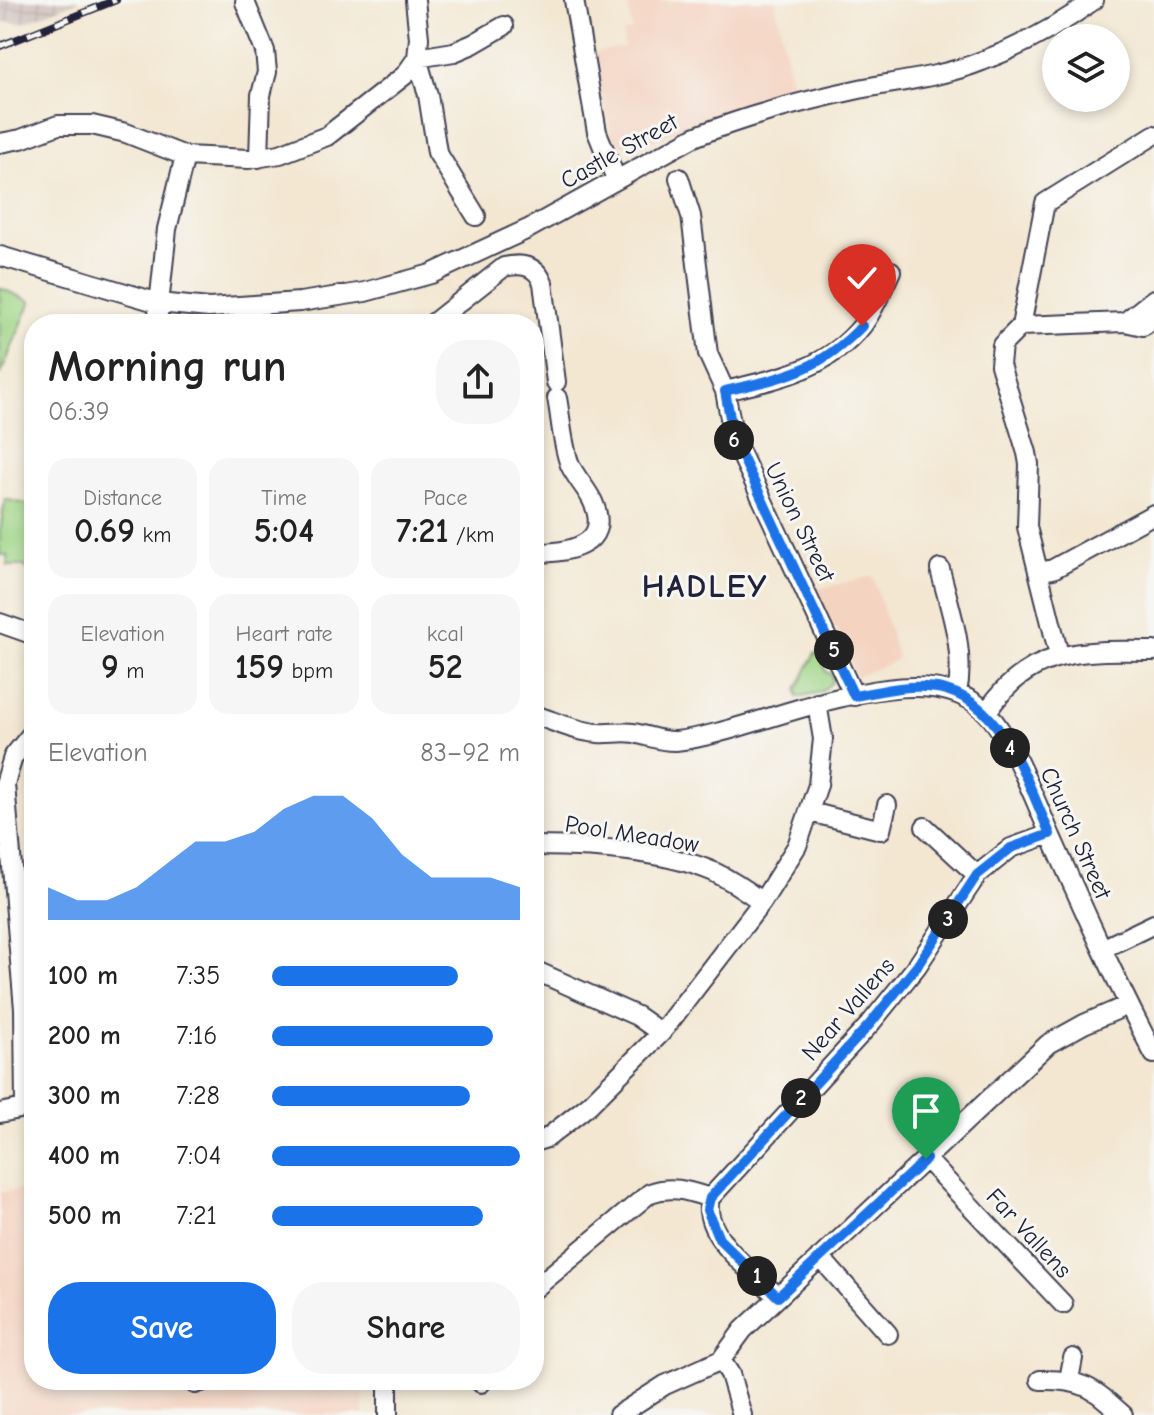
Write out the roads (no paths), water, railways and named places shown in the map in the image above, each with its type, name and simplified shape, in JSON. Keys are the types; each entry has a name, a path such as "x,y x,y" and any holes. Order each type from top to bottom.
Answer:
{"street":[{"path":"415,0 419,38 417,58 428,95 437,152 476,216"},
{"path":"574,0 597,132 616,179"},
{"name":"Castle Street","path":"0,256 159,303 209,308 300,302 365,292 418,278 528,229 694,137 722,125 841,93 980,62 1071,17 1094,0"},
{"path":"245,2 265,51 267,72 261,95 259,158"},
{"path":"0,143 21,139 58,125 92,125 126,133 185,156 259,158 280,154 327,136 405,75 417,58 454,52 504,26"},
{"path":"1059,655 1046,571 1027,527 1029,464 1000,365 1002,345 1021,326 1045,203 1154,135"},
{"path":"158,314 167,229 185,156"},
{"name":"Union Street","path":"679,178 691,216 708,354 725,391 734,439 854,696"},
{"path":"445,314 504,267 516,264 530,266 539,273 570,464 594,504 596,520 592,537 579,548 544,553"},
{"path":"725,391 797,373 844,345 868,317 891,271"},
{"path":"1125,322 1154,299"},
{"path":"1021,326 1125,322 1143,326 1154,319"},
{"path":"1046,571 1154,514"},
{"path":"940,569 960,652 957,693"},
{"path":"0,623 24,631"},
{"path":"987,712 1018,677 1038,662 1059,655 1098,650 1154,651"},
{"name":"Church Street","path":"544,718 595,733 632,733 673,742 854,696 911,687 942,688 957,693 987,712 1009,747 1128,1005 1154,1054"},
{"path":"544,1139 589,1105 661,1033 762,902 797,846 810,812 822,766 823,739 817,703"},
{"path":"24,743 13,757 5,784 6,872 24,978"},
{"path":"810,812 881,830 887,805"},
{"path":"925,827 977,875"},
{"name":"Near Vallens","path":"710,1198 870,1024 917,966 977,875 1011,848 1050,834"},
{"name":"Pool Meadow","path":"544,847 615,851 684,863 716,873 762,902"},
{"path":"1102,949 1154,924"},
{"path":"544,974 637,1016 661,1033"},
{"path":"618,1415 665,1385 721,1360 743,1330 1048,1044 1128,1005"},
{"path":"0,1113 24,1107"},
{"name":"Far Vallens","path":"926,1159 1063,1304"},
{"path":"544,1281 650,1193 664,1188 684,1189 710,1198 707,1210 719,1239 778,1297"},
{"path":"820,1257 888,1334"},
{"path":"1069,1380 1073,1358"},
{"path":"721,1360 730,1374 742,1415"},
{"path":"1040,1380 1069,1380 1088,1386 1123,1415"},
{"path":"388,1390 388,1415"}],"railway":[{"path":"0,46 116,0"}],"district":[{"name":"HADLEY","path":"705,586"}]}
